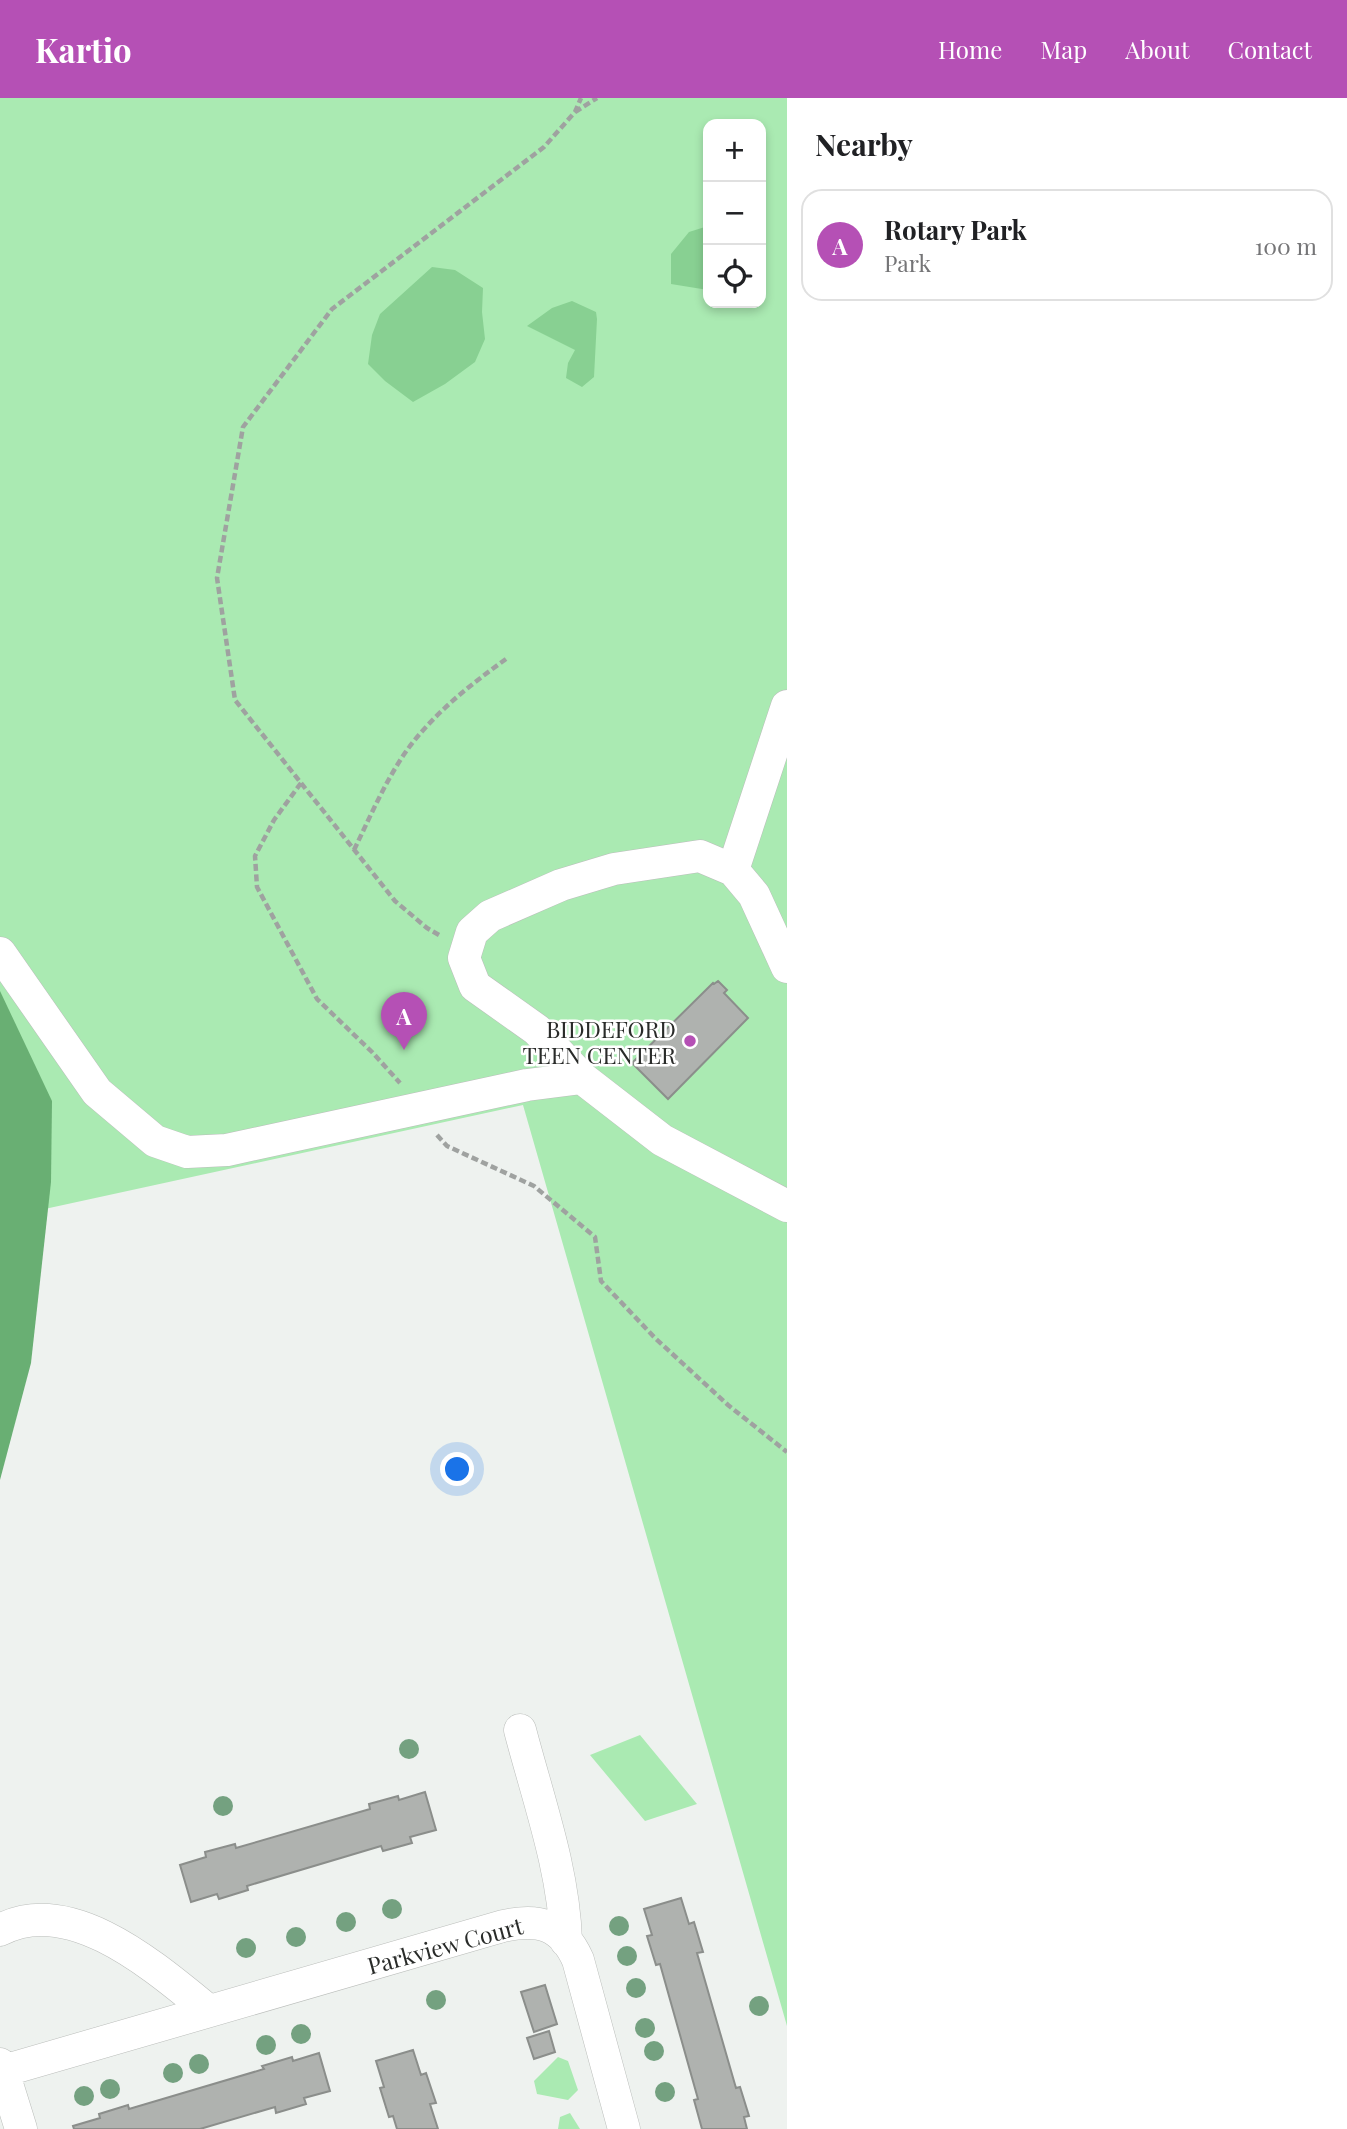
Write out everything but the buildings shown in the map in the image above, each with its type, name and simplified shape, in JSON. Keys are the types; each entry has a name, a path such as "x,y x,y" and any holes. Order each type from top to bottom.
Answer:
{"street":[{"path":"733,870 787,706"},
{"path":"784,1198 662,1140 582,1077 537,1030 475,986 464,958 472,932 490,916 561,885 614,869 700,856 733,870 754,895 787,967"},
{"path":"0,953 97,1092 155,1141 187,1152 227,1150 419,1108 582,1077"},
{"path":"520,1730 553,1856 566,1917 566,1941 578,1960 624,2129"},
{"path":"0,1930 14,1922 32,1918 57,1921 91,1931 130,1951 209,2011"},
{"name":"Parkview Court","path":"1,2068 524,1922 545,1924 566,1941"},
{"path":"1,2068 21,2129"}],"path":[{"path":"575,112 581,98"},
{"path":"468,946 433,932 395,901 235,700 217,578 243,427 332,309 544,147 575,112 597,98"},
{"path":"354,850 381,795 409,748 463,690 506,659"},
{"path":"301,783 274,820 255,856 257,887 317,999 372,1052 419,1108 425,1124 447,1146 534,1186 595,1237 601,1281 728,1405 787,1452"}],"shaded area":[{"path":"0,98 787,98 787,2026 523,1105 8,1217 0,1000"},
{"path":"703,228 703,289 671,284 671,254 689,232"},
{"path":"432,267 455,270 483,288 485,339 475,362 445,384 413,402 368,364 372,335 380,314"},
{"path":"572,301 596,312 597,319 594,377 582,387 566,378 568,363 575,350 527,326 552,308"},
{"path":"0,991 52,1101 51,1182 31,1363 0,1480"},
{"path":"640,1735 697,1804 645,1821 590,1755"},
{"path":"558,2057 568,2061 578,2090 568,2100 537,2094 534,2081"},
{"path":"570,2113 580,2129 558,2129 560,2117"}],"place":[{"name":"BIDDEFORD TEEN CENTER","path":"690,1041"},
{"name":"Rotary Park","path":"404,1050"}]}
